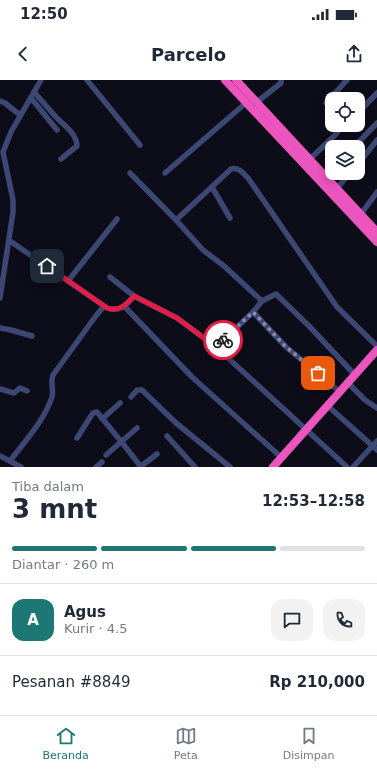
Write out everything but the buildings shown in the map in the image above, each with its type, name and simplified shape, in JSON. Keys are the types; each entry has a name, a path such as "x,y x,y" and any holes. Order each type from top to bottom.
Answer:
{"highway":[{"path":"225,80 246,102 310,159 325,176"},
{"path":"236,80 257,102 276,129 377,242"},
{"path":"329,180 377,232"},
{"path":"273,467 377,350"}],"street":[{"path":"0,298 12,227 13,200 2,152 10,132 41,80"},
{"path":"87,80 140,145"},
{"path":"257,102 281,83 281,80"},
{"path":"336,92 347,80"},
{"path":"34,92 69,130 77,142 77,146 61,158"},
{"path":"365,105 377,93"},
{"path":"31,98 57,130"},
{"path":"0,101 5,103 20,115"},
{"path":"165,173 246,102"},
{"path":"361,140 377,123"},
{"path":"310,159 338,132"},
{"path":"365,155 377,140"},
{"path":"176,220 231,169 241,171 251,183 337,307 377,346"},
{"path":"130,173 203,250 224,266 262,301"},
{"path":"337,188 344,180"},
{"path":"212,187 230,218"},
{"path":"361,214 377,192"},
{"path":"68,281 118,219"},
{"path":"10,241 109,309 116,310 125,307 134,296"},
{"path":"110,277 134,296 177,318 216,347 347,467"},
{"path":"216,347 253,312 262,301 277,294 355,375"},
{"path":"10,461 41,419 47,408 53,393 53,375 104,306"},
{"path":"125,307 192,376 282,458"},
{"path":"253,312 286,347 340,392"},
{"path":"0,328 32,336"},
{"path":"348,383 365,400 377,408"},
{"path":"0,389 14,393 20,388 27,391"},
{"path":"131,397 137,390 142,390 176,423 230,467"},
{"path":"102,419 120,403"},
{"path":"328,406 375,448"},
{"path":"77,438 93,413 97,412 140,467 157,454"},
{"path":"106,455 137,428"},
{"path":"167,436 195,467"},
{"path":"353,467 375,448 377,441"},
{"path":"0,456 21,467"},
{"path":"96,467 102,462"}],"way so far":[{"path":"223,340 253,312 286,347 318,373"}],"route":[{"path":"47,266 107,308 116,310 125,307 134,296 177,318 216,347 223,340"}]}
